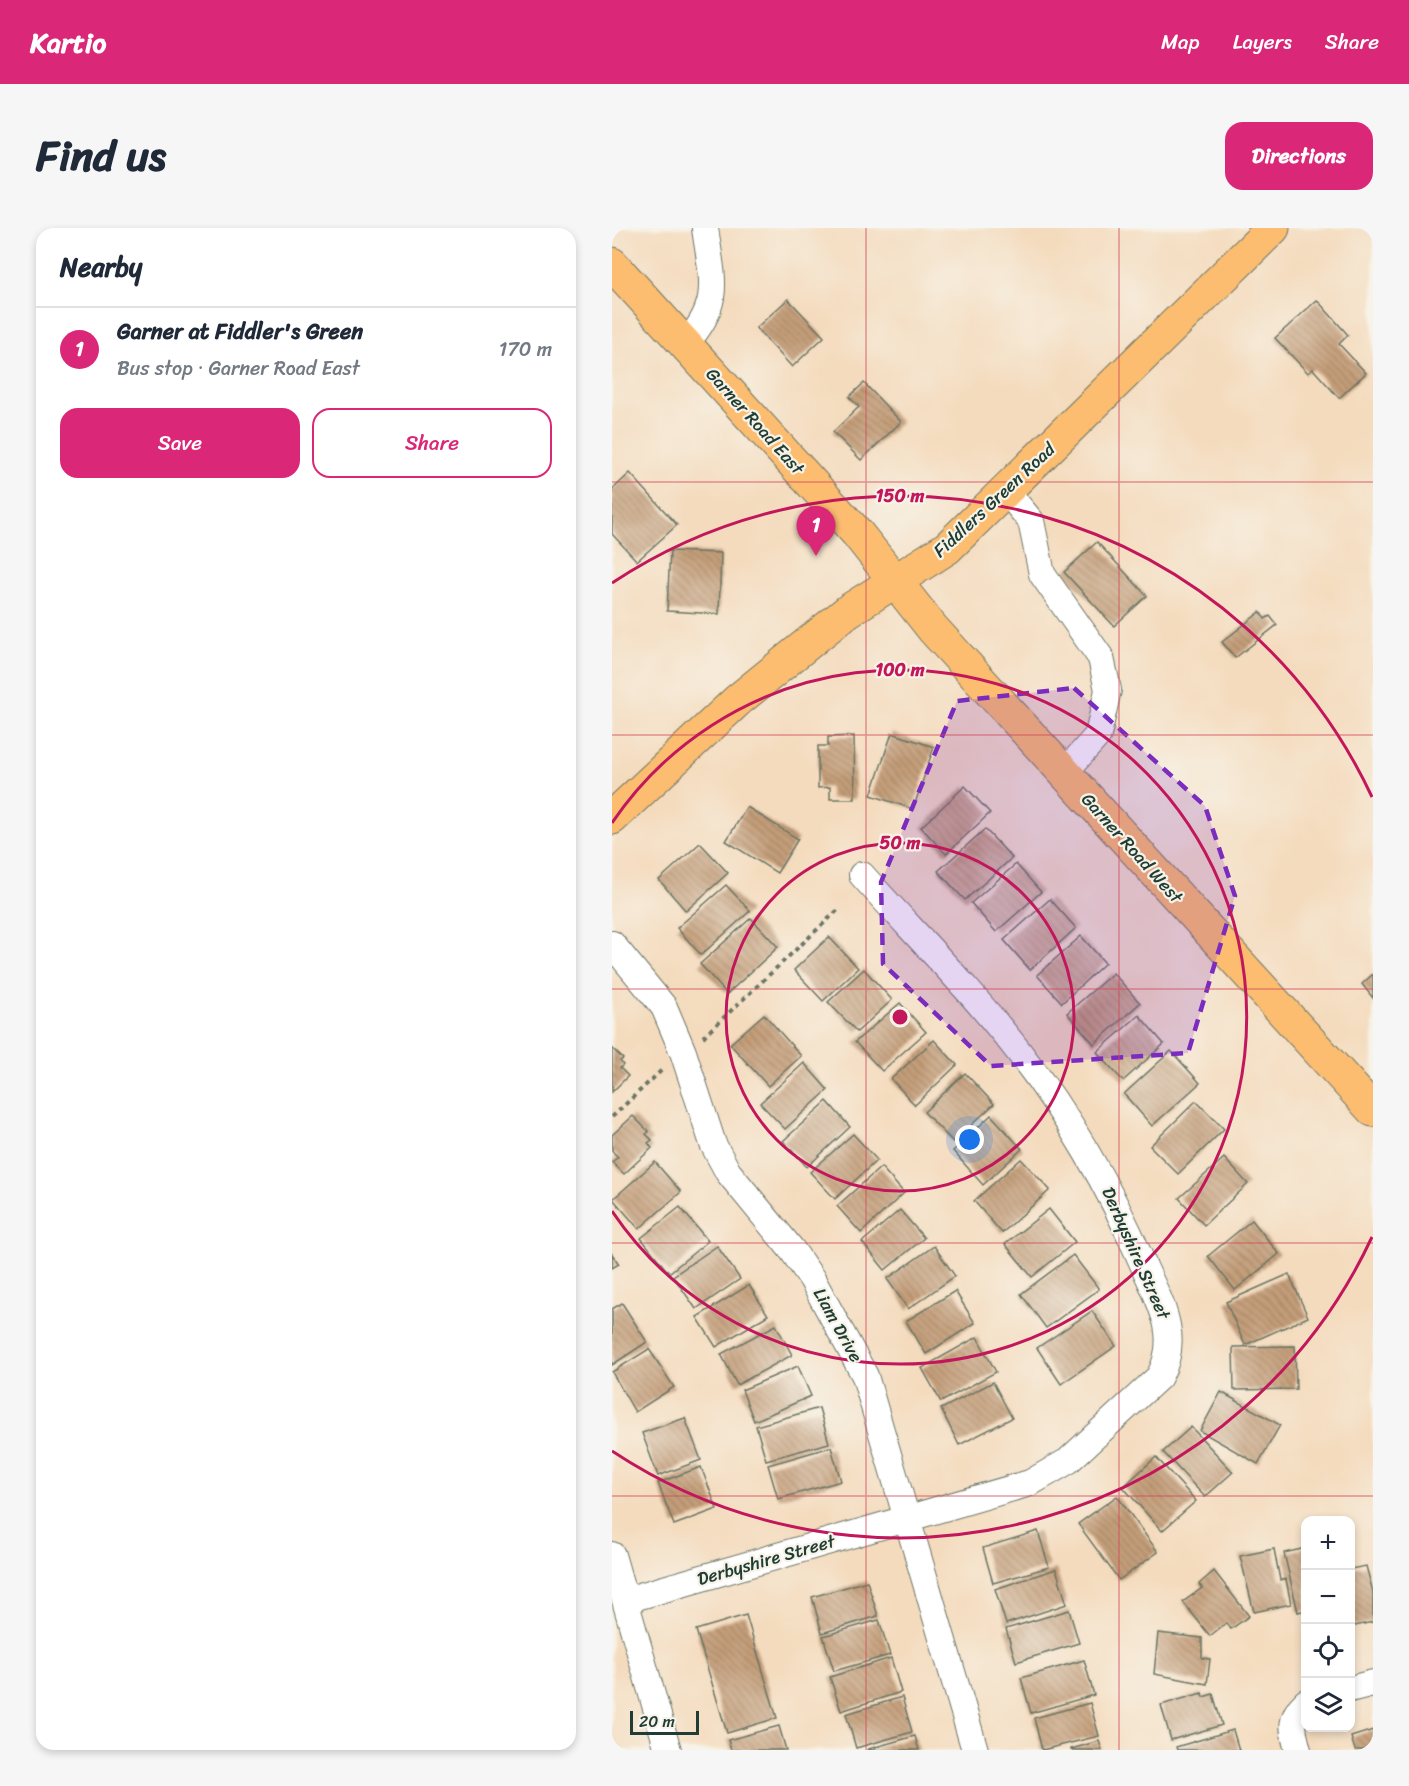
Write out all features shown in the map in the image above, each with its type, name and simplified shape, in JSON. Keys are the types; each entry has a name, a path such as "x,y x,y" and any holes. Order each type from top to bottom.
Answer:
{"main road":[{"name":"Fiddlers Green Road","path":"612,818 738,700 848,611 947,548 1273,228"},
{"name":"Garner Road East","path":"612,264 857,533 895,581"},
{"name":"Garner Road West","path":"895,581 933,629 1373,1110"}],"street":[{"path":"685,344 703,324 714,288 705,228"},
{"path":"1006,491 1031,521 1042,574 1101,658 1108,690 1098,735 1064,773"},
{"name":"Derbyshire Street","path":"626,1600 1008,1491 1030,1482 1068,1461 1159,1377 1167,1363 1170,1346 1168,1327 1123,1218 1081,1141 1017,1050 862,875"},
{"name":"Liam Drive","path":"612,944 664,1007 683,1052 713,1144 728,1172 792,1250 848,1341 865,1376 975,1750"},
{"path":"612,1555 668,1750"},
{"path":"1355,1688 1373,1683"},
{"path":"1298,1750 1293,1732 1294,1713 1301,1706"}],"path":[{"path":"697,1041 838,910"},
{"path":"612,1117 669,1064"}],"highlighted area":[{"path":"1074,688 1205,806 1235,896 1188,1053 991,1066 883,964 881,882 957,701"}],"building":[{"path":"788,299 824,337 792,367 756,328"},
{"path":"1317,300 1348,335 1339,344 1366,373 1339,398 1313,369 1308,373 1275,338"},
{"path":"864,383 901,422 861,460 833,432 859,407 849,397"},
{"path":"630,473 677,525 637,561 612,534 612,490"},
{"path":"1097,542 1147,596 1114,626 1064,572"},
{"path":"670,551 721,553 719,614 667,611"},
{"path":"1260,612 1265,619 1270,616 1277,625 1235,658 1222,642"},
{"path":"892,733 934,747 913,809 871,795"},
{"path":"854,736 855,799 830,799 830,787 818,788 818,746 828,746 828,737"},
{"path":"965,786 990,813 946,854 921,827"},
{"path":"747,807 798,839 777,873 726,841"},
{"path":"985,829 1012,858 965,900 938,871"},
{"path":"700,843 728,873 686,911 659,880"},
{"path":"1016,864 1041,892 996,932 971,903"},
{"path":"726,885 750,911 701,955 677,928"},
{"path":"1050,899 1076,928 1030,970 1004,940"},
{"path":"751,918 778,947 727,994 700,964"},
{"path":"1081,936 1105,963 1062,1003 1037,975"},
{"path":"829,937 858,968 823,1001 794,970"},
{"path":"864,969 892,1000 857,1032 828,1002"},
{"path":"1113,973 1140,1003 1094,1044 1067,1013"},
{"path":"1373,974 1373,998 1362,984"},
{"path":"900,1003 926,1032 882,1071 855,1042"},
{"path":"764,1014 801,1056 768,1086 730,1044"},
{"path":"1139,1015 1164,1044 1123,1081 1097,1052"},
{"path":"934,1040 957,1065 915,1105 891,1079"},
{"path":"612,1048 623,1059 620,1061 623,1065 620,1068 628,1076 612,1092"},
{"path":"1171,1051 1200,1083 1152,1126 1124,1094"},
{"path":"804,1063 828,1090 785,1129 760,1103"},
{"path":"965,1073 994,1104 953,1142 924,1112"},
{"path":"827,1101 850,1127 807,1167 783,1141"},
{"path":"1196,1101 1224,1129 1178,1174 1150,1146"},
{"path":"991,1115 1022,1149 983,1185 953,1151"},
{"path":"633,1116 649,1132 646,1134 652,1140 648,1143 652,1148 624,1174 612,1162 618,1157 612,1151 612,1135"},
{"path":"853,1134 877,1160 835,1199 810,1172"},
{"path":"1224,1158 1248,1184 1204,1225 1179,1198"},
{"path":"1021,1159 1050,1190 1002,1233 974,1201"},
{"path":"655,1162 681,1192 639,1229 613,1199"},
{"path":"881,1167 904,1193 861,1233 837,1206"},
{"path":"680,1207 708,1241 669,1273 641,1238"},
{"path":"1049,1209 1075,1242 1032,1277 1005,1244"},
{"path":"900,1210 924,1238 885,1270 862,1242"},
{"path":"1252,1220 1279,1254 1235,1290 1208,1256"},
{"path":"717,1246 740,1279 696,1309 673,1276"},
{"path":"934,1246 955,1276 908,1309 887,1279"},
{"path":"612,1254 619,1264 612,1268"},
{"path":"1073,1255 1099,1289 1046,1328 1021,1294"},
{"path":"1289,1274 1308,1317 1245,1345 1226,1302"},
{"path":"749,1285 768,1315 716,1347 697,1317"},
{"path":"955,1291 975,1323 926,1354 906,1321"},
{"path":"622,1303 647,1342 612,1365 612,1309"},
{"path":"1092,1311 1116,1346 1061,1384 1037,1348"},
{"path":"776,1325 792,1355 737,1385 721,1354"},
{"path":"977,1337 996,1372 941,1402 922,1368"},
{"path":"1295,1346 1296,1389 1234,1390 1233,1347"},
{"path":"649,1349 674,1387 635,1412 612,1372"},
{"path":"798,1366 811,1396 754,1421 742,1390"},
{"path":"993,1382 1012,1418 959,1445 941,1409"},
{"path":"1221,1392 1280,1425 1258,1464 1200,1431"},
{"path":"819,1408 829,1443 766,1460 756,1426"},
{"path":"685,1418 701,1460 658,1476 642,1433"},
{"path":"1191,1427 1233,1472 1205,1497 1163,1452"},
{"path":"831,1447 841,1481 778,1499 768,1465"},
{"path":"1156,1457 1196,1501 1162,1531 1123,1487"},
{"path":"701,1467 717,1509 674,1525 658,1483"},
{"path":"1117,1496 1158,1552 1119,1580 1078,1524"},
{"path":"1038,1531 1049,1567 993,1583 983,1548"},
{"path":"1274,1549 1280,1580 1286,1579 1291,1604 1254,1612 1240,1556"},
{"path":"1301,1549 1301,1611 1298,1612 1284,1553"},
{"path":"1366,1566 1373,1592 1373,1622 1355,1626 1355,1570 1355,1568"},
{"path":"1056,1569 1067,1604 1006,1624 995,1589"},
{"path":"1214,1571 1249,1616 1231,1629 1226,1623 1210,1636 1183,1602 1202,1588 1199,1584"},
{"path":"867,1581 878,1616 822,1633 812,1597"},
{"path":"1069,1610 1079,1643 1016,1662 1006,1629"},
{"path":"746,1615 777,1718 727,1733 696,1630"},
{"path":"879,1620 890,1655 834,1671 823,1636"},
{"path":"1158,1633 1202,1638 1202,1658 1210,1659 1207,1684 1154,1674"},
{"path":"891,1658 901,1692 841,1711 830,1677"},
{"path":"1084,1660 1094,1695 1031,1713 1021,1678"},
{"path":"1202,1693 1203,1697 1213,1694 1222,1725 1171,1740 1161,1705"},
{"path":"902,1697 912,1732 856,1748 846,1714"},
{"path":"1090,1703 1099,1736 1042,1750 1034,1718"},
{"path":"779,1726 786,1750 731,1750 728,1740"},
{"path":"1233,1730 1239,1750 1177,1750 1176,1747"},
{"path":"1373,1730 1373,1750 1355,1750 1351,1737"},
{"path":"915,1736 919,1750 868,1750 868,1749"},
{"path":"1099,1741 1102,1750 1071,1750 1071,1749"}],"place":[{"name":"Garner at Fiddler's Green","path":"816,556"}]}
